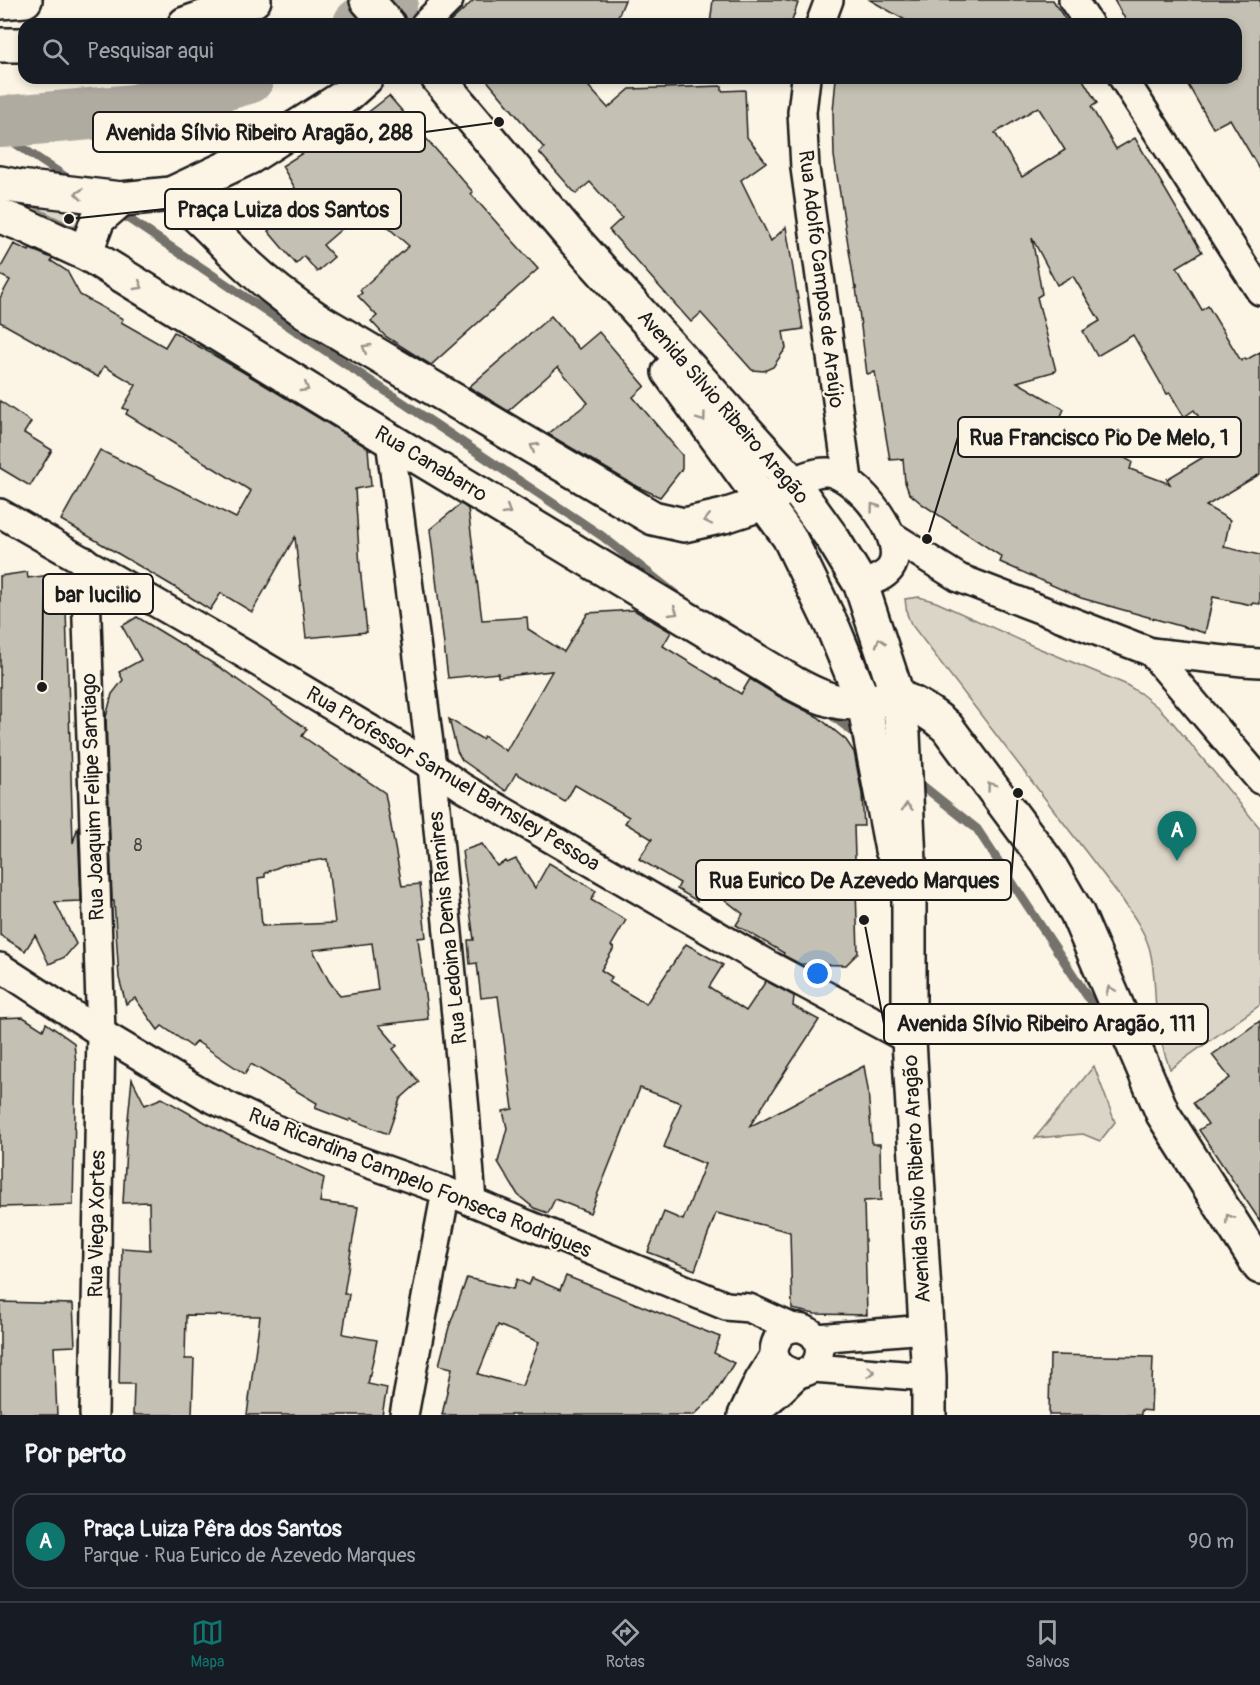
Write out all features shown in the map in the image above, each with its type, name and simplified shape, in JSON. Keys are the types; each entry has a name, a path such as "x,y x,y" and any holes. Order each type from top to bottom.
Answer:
{"street":[{"path":"0,2 25,0"},
{"path":"202,18 254,0"},
{"path":"367,0 383,18"},
{"path":"431,18 449,0"},
{"path":"822,18 829,0"},
{"path":"1073,0 1085,18"},
{"path":"0,45 18,45"},
{"path":"0,183 121,199 171,194 250,157 347,95 359,84"},
{"name":"Avenida Silvio Ribeiro Aragão","path":"443,84 569,234 792,482 833,539 861,585 898,698 903,734 909,861 909,1040 929,1377 929,1415"},
{"name":"Rua Adolfo Campos de Araújo","path":"806,84 802,112 805,168 848,480"},
{"path":"1127,84 1259,289"},
{"path":"171,194 194,212 282,296 318,320 653,519 684,525 724,516 764,503 792,482 809,474 828,472 848,480 866,495 891,535 895,555 890,569 879,578 861,585 826,573 789,537"},
{"path":"89,255 89,243 98,219 121,199"},
{"name":"Rua Canabarro","path":"0,216 89,255 793,683 818,696 841,702 864,703 898,698"},
{"name":"Avenida Silvio Ribeiro Aragão","path":"569,234 789,537 834,630 864,703 892,852 909,908"},
{"name":"Rua Ledoina Denis Ramires","path":"390,440 432,766 472,1202"},
{"name":"Rua Professor Samuel Barnsley Pessoa","path":"0,513 432,766 462,787 767,964 909,1040"},
{"path":"891,535 959,578 1151,651 1260,663"},
{"name":"Rua Joaquim Felipe Santiago","path":"85,561 101,1033"},
{"path":"890,569 959,578"},
{"path":"1151,651 1260,780"},
{"path":"898,698 922,708 947,727 1048,863 1077,913 1163,1114 1260,1267"},
{"name":"Rua Ricardina Campelo Fonseca Rodrigues","path":"0,967 101,1033 207,1096 290,1136 446,1191 726,1306 749,1308 789,1342 925,1329"},
{"name":"Rua Viega Xortes","path":"94,1415 101,1033"},
{"path":"404,1415 446,1191"},
{"path":"750,1415 819,1359 820,1348 789,1342"},
{"path":"789,1342 779,1366 788,1372 929,1377"},
{"path":"742,1415 759,1380 789,1342"}],"shaded area":[{"path":"32,206 83,210 77,228"},
{"path":"919,597 936,602 1125,684 1140,693 1174,724 1260,828 1260,1005 1170,1069 1158,1026 1151,956 1140,926 1119,895 911,624 905,599"},
{"path":"1094,1066 1115,1122 1100,1141 1083,1134 1035,1138"}],"building":[{"path":"474,0 625,0 618,18 454,18"},
{"path":"713,0 783,0 798,3 793,18 711,18"},
{"path":"870,0 1053,0 1064,18 902,18"},
{"path":"1114,0 1260,0 1260,170 1230,119 1213,128 1187,84 1242,84 1242,18 1124,18"},
{"path":"490,84 586,84 608,108 630,89 722,86 722,91 745,90 747,137 766,162 741,180 771,241 786,227 803,329 783,332 786,348 773,367 764,371 752,370 701,313 691,322 609,230 622,218 590,182 576,194 539,152 544,148"},
{"path":"835,84 1086,84 1097,103 1091,107 1116,149 1135,138 1202,252 1177,267 1202,310 1208,306 1241,361 1260,352 1260,474 1206,506 1230,520 1224,547 1260,555 1260,604 1252,603 1252,605 1213,597 1205,633 1081,598 1000,562 1002,557 909,493 905,482 903,459 890,460 875,372 867,374 856,287 834,156 833,112","holes":["1038,107 1065,150 1022,177 995,133","1032,238 1057,285 1073,276 1100,321 1083,331 1097,356 1133,335 1167,394 1170,393 1184,417 1194,410 1220,447 1167,479 1170,484 1130,469 1132,462 1059,421 1064,409 1017,382 1056,371 1037,297 1042,294"]},
{"path":"389,96 473,192 471,194 538,269 431,365 385,336 371,321 377,316 358,296 362,293 360,290 409,246 366,208 323,245 334,257 317,272 304,256 296,264 268,231 279,221 270,211 295,188 282,166 337,131 339,135"},
{"path":"14,244 52,258 51,261 67,271 80,295 123,319 121,322 165,347 174,332 368,448 371,486 355,489 367,632 306,638 295,537 252,612 221,593 210,610 61,520 100,450 236,518 251,491 126,414 128,410 123,408 136,385 104,366 98,377 0,322 0,298 10,280 0,275 0,269"},
{"path":"551,316 579,349 599,332 645,386 633,397 682,455 682,469 660,497 636,486 548,434 588,403 558,367 508,411 469,387"},
{"path":"0,401 31,422 24,433 52,450 30,486 0,468"},
{"path":"461,504 468,509 482,620 527,617 528,629 564,652 588,613 634,610 671,632 663,646 741,694 750,679 818,717 846,740 854,752 862,794 864,826 854,826 858,953 846,965 800,964 736,925 743,914 706,885 697,901 677,889 680,883 639,859 652,839 625,823 629,817 575,785 565,802 516,773 506,791 462,760 457,751 449,719 482,739 484,736 506,751 552,671 498,677 498,673 448,678 430,529"},
{"path":"27,572 28,578 58,574 66,610 73,843 78,826 81,901 55,902 76,944 65,957 49,964 35,935 25,951 0,935 0,576"},
{"path":"137,617 222,669 307,729 302,736 385,793 402,886 420,884 426,937 418,938 428,1019 379,1025 397,1046 393,1049 419,1082 400,1099 388,1134 315,1108 317,1103 251,1064 245,1074 196,1041 192,1047 162,1026 158,1030 135,998 126,1004 119,978 114,901 112,901 106,717 112,694 123,680 119,672 141,660 122,626","holes":["327,859 335,923 262,926 258,878 265,877 265,873 283,865","372,943 378,990 340,996 329,981 313,950"]},
{"path":"482,844 497,866 516,859 535,888 549,863 596,891 591,900 626,920 601,970 612,977 609,982 646,1004 686,944 723,965 709,987 746,1011 766,981 794,996 793,1006 819,1020 749,1127 864,1066 872,1144 880,1144 881,1200 864,1201 867,1315 815,1314 792,1309 790,1232 716,1213 695,1270 648,1252 664,1212 683,1220 705,1164 664,1147 681,1103 640,1088 590,1213 555,1199 548,1213 534,1208 518,1195 498,1162 507,1128 503,1111 513,1109 498,996 481,998 477,963 470,964 468,940 474,940 462,851"},
{"path":"23,1017 43,1030 46,1023 74,1043 76,1063 73,1205 0,1207 0,1018"},
{"path":"1260,1021 1260,1221 1199,1130 1208,1124 1193,1103 1230,1078 1212,1055"},
{"path":"132,1079 145,1105 162,1098 228,1135 324,1178 320,1202 358,1207 344,1294 349,1294 343,1334 377,1340 368,1384 387,1388 382,1415 247,1415 260,1316 186,1315 185,1359 194,1359 192,1415 133,1415 134,1384 119,1384 122,1248 150,1250 149,1202 123,1203"},
{"path":"566,1276 720,1337 714,1353 734,1363 712,1398 694,1415 442,1415 452,1368 439,1365 449,1327 467,1278 513,1289 517,1279 529,1285 532,1278 560,1290","holes":["498,1325 539,1342 522,1386 478,1374"]},
{"path":"0,1302 73,1304 75,1346 54,1347 57,1415 3,1415 0,1413"},
{"path":"1050,1355 1153,1357 1151,1411 1141,1410 1141,1415 1049,1415"}],"waterway":[{"path":"367,18 392,0"},
{"path":"0,122 135,110 227,84"},
{"path":"0,133 73,182"},
{"path":"117,211 602,536 679,597"},
{"path":"825,710 862,739"},
{"path":"913,778 977,829 1116,1040"}],"place":[{"name":"Avenida Sílvio Ribeiro Aragão, 288","path":"499,122"},
{"name":"Praça Luiza dos Santos","path":"69,219"},
{"name":"Rua Francisco Pio De Melo, 1","path":"927,539"},
{"name":"bar lucilio","path":"42,687"},
{"name":"Rua Eurico De Azevedo Marques","path":"1018,793"},
{"name":"Praça Luiza Pêra dos Santos","path":"1177,861"},
{"name":"Avenida Sílvio Ribeiro Aragão, 111","path":"864,920"}]}
